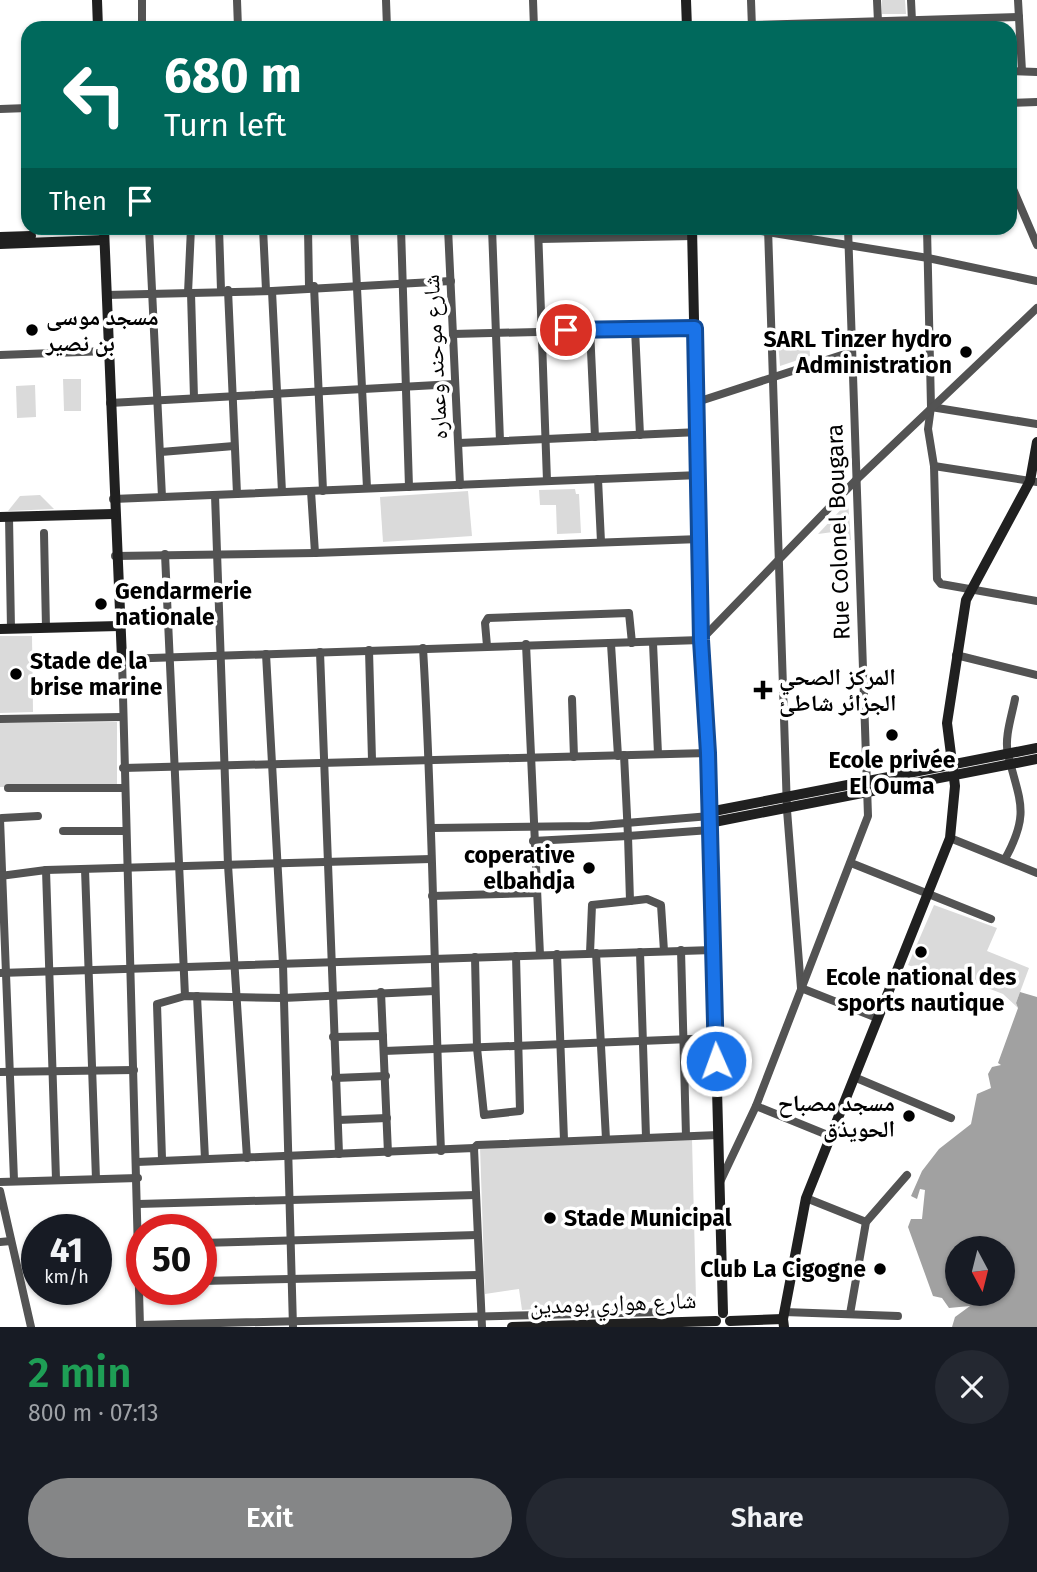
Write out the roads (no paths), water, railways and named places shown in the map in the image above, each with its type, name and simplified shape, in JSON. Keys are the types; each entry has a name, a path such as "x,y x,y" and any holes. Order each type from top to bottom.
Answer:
{"main road":[{"path":"97,0 98,21"},
{"path":"686,0 687,21"},
{"path":"0,237 69,235"},
{"path":"0,244 94,235"},
{"path":"104,235 113,514 122,659"},
{"path":"693,235 701,640 708,753 723,1322"},
{"path":"784,1319 806,1198 950,838 954,769 947,723 956,655 970,589 1034,481 1037,442"},
{"path":"4,517 113,514"},
{"path":"6,629 119,625"},
{"path":"1010,759 1037,748"},
{"path":"709,820 954,769 1010,759 1037,759"},
{"name":"شارع هواري بومدين","path":"512,1327 784,1319"}],"street":[{"path":"142,0 142,21"},
{"path":"237,0 238,21"},
{"path":"386,0 387,21"},
{"path":"533,0 534,21"},
{"path":"751,0 752,21"},
{"path":"877,0 877,21"},
{"path":"911,0 912,21"},
{"path":"1018,0 1022,71"},
{"path":"993,21 1019,18"},
{"path":"1017,71 1037,72"},
{"path":"1017,103 1037,102"},
{"path":"0,109 21,108"},
{"path":"1017,198 1037,245"},
{"path":"149,235 162,497"},
{"path":"191,235 194,398"},
{"path":"220,235 234,396 237,494"},
{"path":"264,235 282,492"},
{"path":"308,235 320,391 323,491"},
{"path":"354,235 367,488"},
{"path":"401,235 410,487"},
{"name":"شارع موحند وعماره","path":"448,235 460,485"},
{"path":"492,235 500,441"},
{"path":"539,235 547,481"},
{"path":"539,239 605,235"},
{"path":"768,235 788,804 801,988 877,1018"},
{"path":"795,235 928,258 1037,281"},
{"name":"Rue Colonel Bougara","path":"719,1184 756,1106 868,816 848,235"},
{"path":"928,235 931,407 928,429 934,466 937,579 941,584 1037,601"},
{"path":"106,295 451,281"},
{"path":"139,1214 132,969 124,831 122,659 701,640 855,481 1037,308"},
{"path":"453,334 695,328"},
{"path":"590,329 595,438"},
{"path":"635,329 640,435"},
{"path":"0,355 108,351"},
{"path":"697,402 851,352"},
{"path":"110,402 455,384"},
{"path":"931,407 1037,424"},
{"path":"459,443 699,432"},
{"path":"161,452 234,446"},
{"path":"934,466 1034,481"},
{"path":"113,499 699,475"},
{"path":"598,479 601,542"},
{"path":"311,491 315,553"},
{"path":"215,495 228,865 247,1158"},
{"path":"4,517 6,629"},
{"path":"44,533 46,628"},
{"path":"115,556 315,553 700,539"},
{"path":"165,554 172,657 174,767 185,996"},
{"path":"487,646 485,623 488,618 629,613 632,643"},
{"path":"653,643 658,754"},
{"path":"526,644 533,841 541,955"},
{"path":"611,644 628,836 630,901"},
{"path":"423,648 433,828 431,859 441,1151"},
{"path":"369,650 372,760"},
{"path":"320,652 339,1154"},
{"path":"266,654 283,964 292,1324"},
{"path":"956,655 1037,675"},
{"path":"572,699 574,757"},
{"path":"1005,859 1016,839 1022,800 1010,759 1015,699"},
{"path":"0,719 122,717"},
{"path":"123,768 708,753"},
{"path":"8,788 123,788"},
{"path":"14,1180 4,973 1,819 38,816"},
{"path":"433,828 709,820"},
{"path":"533,841 628,836 709,820"},
{"path":"63,831 124,831"},
{"path":"950,838 1037,873"},
{"path":"2,876 46,870 431,859"},
{"path":"851,863 925,895 991,919"},
{"path":"85,869 96,1179"},
{"path":"46,870 55,1179"},
{"path":"432,896 536,892"},
{"path":"606,1139 592,905 647,899 657,901 661,905 664,951"},
{"path":"681,950 687,1136"},
{"path":"4,973 713,950"},
{"path":"640,951 646,1137"},
{"path":"557,954 564,1140"},
{"path":"475,957 477,1048 484,1115 520,1111 516,956"},
{"path":"162,1159 158,1004 185,996 333,997 381,992 435,991"},
{"path":"381,992 388,1153"},
{"path":"197,996 205,1158"},
{"path":"333,1037 383,1036"},
{"path":"384,1051 716,1038"},
{"path":"0,1072 134,1070"},
{"path":"335,1078 386,1076"},
{"path":"853,1077 951,1118"},
{"path":"756,1106 830,1136"},
{"path":"338,1120 387,1118"},
{"path":"137,1162 441,1151 474,1148 477,1145 718,1135"},
{"path":"474,1148 481,1323"},
{"path":"850,1314 866,1222 907,1175"},
{"path":"0,1182 138,1178"},
{"path":"0,1191 31,1327"},
{"path":"138,1203 476,1195"},
{"path":"806,1198 866,1222"},
{"path":"217,1243 477,1235"},
{"path":"0,1241 11,1241"},
{"path":"217,1280 478,1275"},
{"path":"140,1305 140,1326 481,1323 662,1312 664,1322"},
{"path":"784,1319 850,1314 898,1316"}],"place":[{"name":"مسجد موسى بن نصير","path":"32,330"},
{"name":"SARL Tinzer hydro Administration","path":"966,352"},
{"name":"Gendarmerie nationale","path":"101,604"},
{"name":"Stade de la brise marine","path":"16,674"},
{"name":"المركز الصحي الجزائر شاطئ","path":"763,690"},
{"name":"Ecole privée El Ouma","path":"892,735"},
{"name":"coperative elbahdja","path":"589,868"},
{"name":"Ecole national des sports nautique","path":"921,952"},
{"name":"مسجد مصباح الحويذق","path":"909,1116"},
{"name":"Stade Municipal","path":"550,1218"},
{"name":"Club La Cigogne","path":"880,1269"}]}
